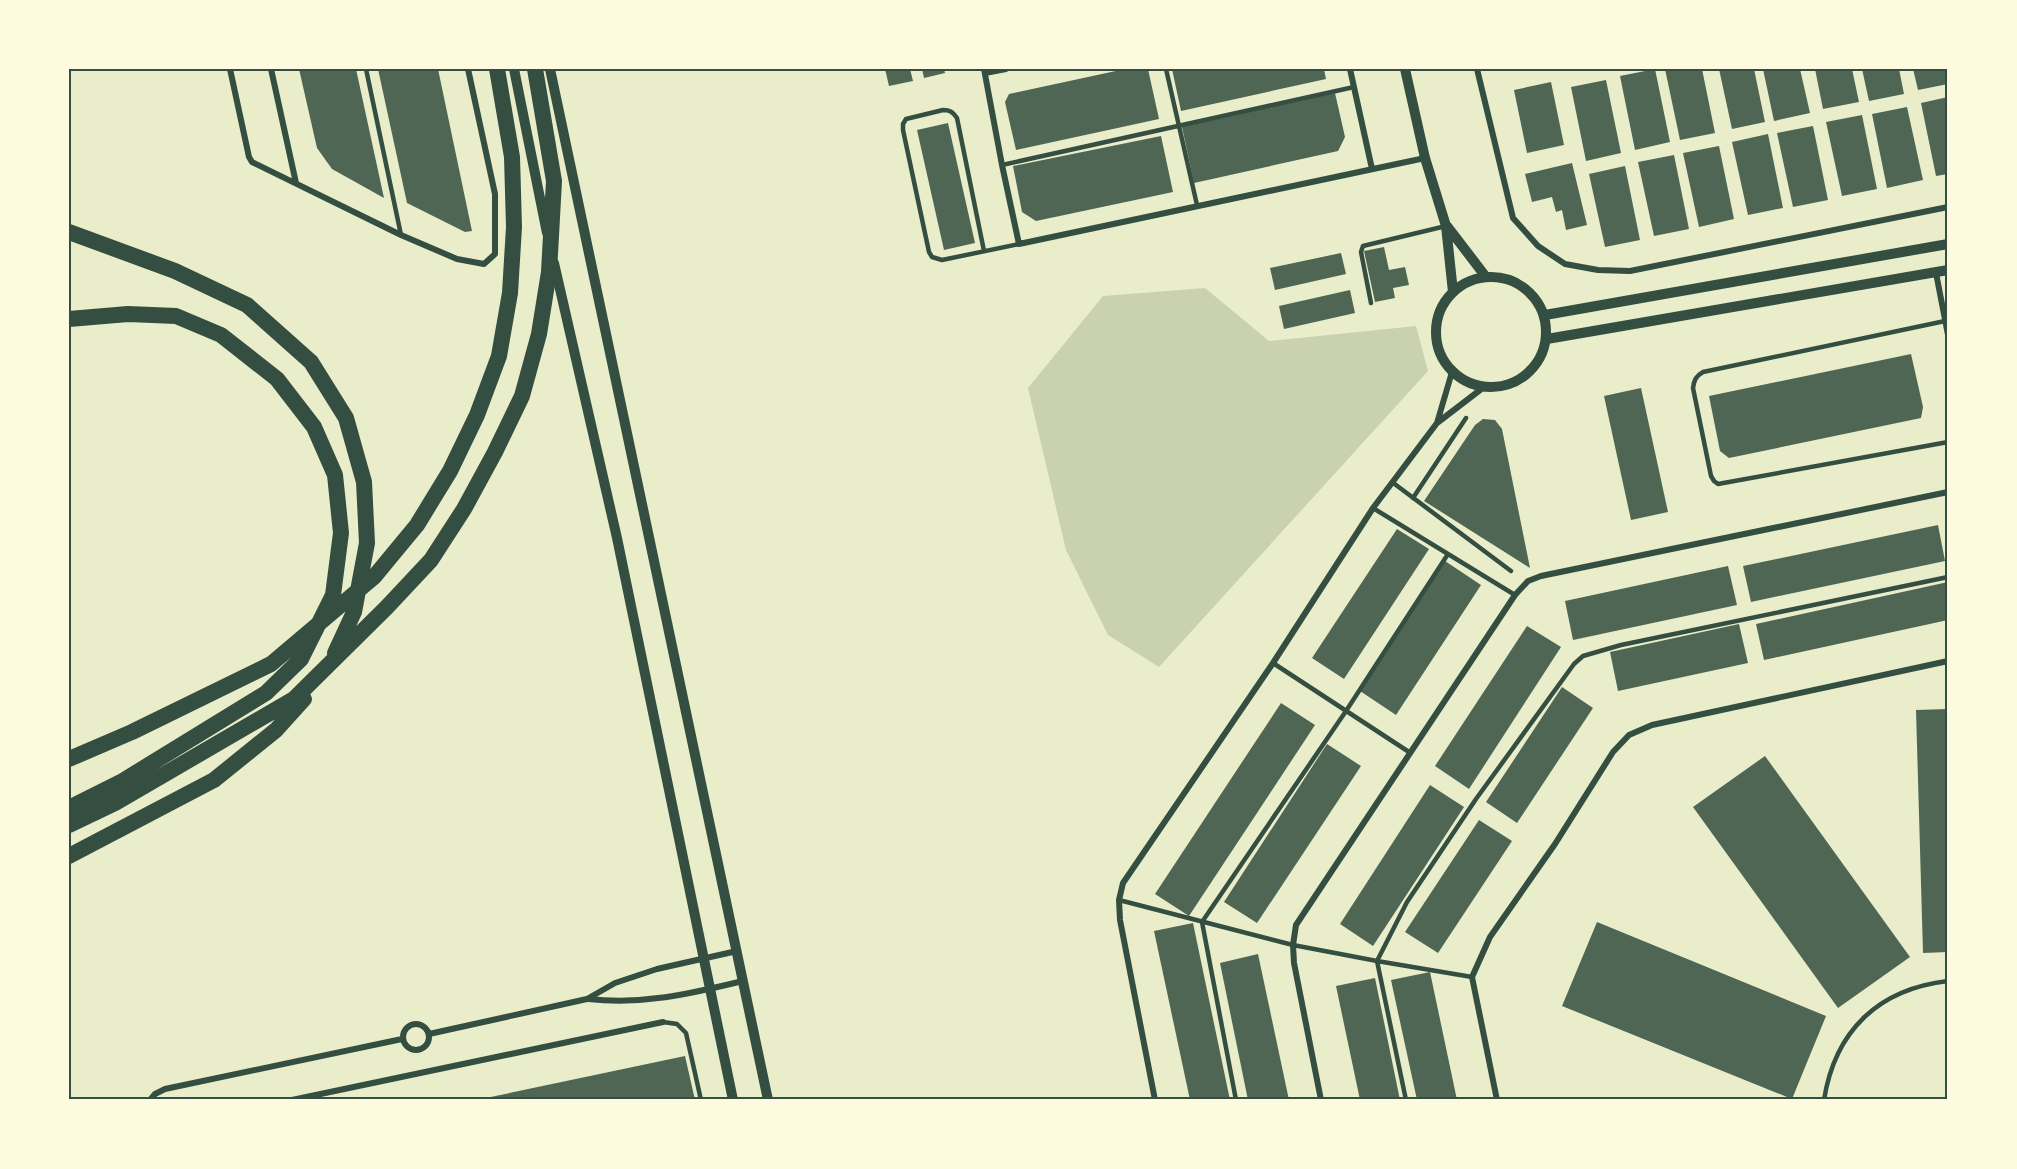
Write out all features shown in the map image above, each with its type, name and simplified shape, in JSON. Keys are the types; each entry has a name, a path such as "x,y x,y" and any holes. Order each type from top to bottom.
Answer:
{"highway":[{"path":"69,759 132,732 271,664 374,577 417,525 450,471 477,415 501,346 510,293 514,227 512,157 497,69"},
{"path":"69,825 115,802 294,699 431,560 464,508 522,396 539,334 549,272 554,181 535,69"},
{"path":"69,232 175,271 246,305 311,363 346,418 364,482 367,543 354,612 323,677 276,730 214,780 69,856"},
{"path":"69,319 128,314 176,316 220,335 277,379 314,427 335,475 341,532 333,595 301,659 266,693 121,782 69,808"}],"street":[{"path":"230,69 249,157 258,166 401,236 457,259 484,264 495,254 495,194 468,69"},
{"path":"271,69 296,183"},
{"path":"514,69 544,221 619,550 733,1100"},
{"path":"549,69 768,1100"},
{"path":"1006,69 985,71 1019,244 1425,158"},
{"path":"1350,69 1372,169"},
{"path":"1405,69 1425,158 1446,226 1453,292"},
{"path":"1476,69 1513,218 1539,246 1565,264 1598,270 1630,272 1948,207"},
{"path":"1446,226 1486,277"},
{"path":"1545,315 1948,244"},
{"path":"1547,339 1948,270"},
{"path":"1936,273 1948,335"},
{"path":"1486,277 1505,278 1522,285 1536,298 1545,315 1547,339 1542,356 1532,370 1518,381 1501,387 1484,387 1467,382 1452,372 1442,358 1436,341 1436,323 1442,306 1453,292 1468,282 1486,277"},
{"path":"1437,423 1452,372"},
{"path":"1155,1100 1120,920 1119,900 1123,883 1273,663 1373,508 1437,423 1484,387"},
{"path":"1322,1100 1294,963 1293,945 1296,926 1409,752 1515,595 1528,581 1541,576 1948,492"},
{"path":"1497,1100 1472,977 1490,937 1555,844 1613,752 1629,735 1652,725 1948,662"},
{"path":"429,1034 587,999 615,983 657,969 737,951"},
{"path":"587,999 617,1002 646,1001 744,980"},
{"path":"292,1100 663,1022"},
{"path":"415,1023 424,1026 429,1034 428,1042 418,1050 406,1047 402,1039 402,1034 407,1027 415,1023"},
{"path":"150,1100 155,1094 165,1089 402,1039"}],"lane":[{"path":"366,69 401,236"},
{"path":"1166,69 1197,206"},
{"path":"1002,165 1354,87"},
{"path":"984,251 957,118 954,113 944,110 906,119 903,130 932,257 942,260 1019,244"},
{"path":"1371,303 1361,252 1364,246 1446,226"},
{"path":"1945,321 1703,372 1697,376 1694,388 1711,476 1718,484 1948,442"},
{"path":"1413,498 1466,418"},
{"path":"1392,482 1511,571"},
{"path":"1373,508 1515,595"},
{"path":"1236,1100 1202,922 1346,711 1448,554"},
{"path":"1406,1100 1377,962 1407,902 1497,770 1574,664 1583,656 1621,645 1948,577"},
{"path":"1273,663 1409,752"},
{"path":"1119,900 1293,945 1377,962 1472,977"},
{"path":"1824,1100 1836,1057 1846,1038 1861,1018 1891,996 1927,984 1948,981"},
{"path":"663,1022 677,1024 686,1033 701,1100"}],"green space":[{"path":"1205,288 1269,341 1416,326 1428,371 1159,667 1108,635 1066,550 1028,388 1103,296"}],"building":[{"path":"299,69 356,69 384,198 332,169 317,148"},
{"path":"378,69 438,69 472,231 465,232 407,203"},
{"path":"885,69 910,69 913,81 889,86"},
{"path":"922,69 944,69 945,73 924,78"},
{"path":"1125,69 1148,69 1159,119 1016,150 1005,102 1009,94"},
{"path":"1172,69 1324,69 1326,79 1181,111"},
{"path":"1655,69 1670,142 1635,150 1620,76"},
{"path":"1665,69 1702,69 1715,133 1680,140"},
{"path":"1719,69 1754,69 1765,122 1732,129"},
{"path":"1763,69 1800,69 1810,113 1774,121"},
{"path":"1815,69 1852,69 1859,102 1823,109"},
{"path":"1862,69 1899,69 1904,94 1869,101"},
{"path":"1913,69 1948,69 1948,84 1918,90"},
{"path":"1606,80 1621,153 1586,161 1571,87"},
{"path":"1551,82 1564,145 1527,153 1514,90"},
{"path":"1335,93 1345,137 1338,151 1194,183 1182,127"},
{"path":"1948,97 1948,174 1936,176 1921,103"},
{"path":"1907,107 1923,180 1887,188 1872,114"},
{"path":"1862,115 1877,189 1842,196 1826,122"},
{"path":"948,123 975,243 944,250 917,130"},
{"path":"1813,126 1828,200 1793,207 1777,133"},
{"path":"1768,134 1783,208 1748,215 1732,142"},
{"path":"1161,136 1173,192 1036,221 1022,212 1013,166"},
{"path":"1719,146 1734,219 1699,227 1683,153"},
{"path":"1674,155 1689,229 1654,236 1638,162"},
{"path":"1572,163 1587,225 1566,230 1562,210 1556,212 1552,197 1532,202 1525,174"},
{"path":"1625,166 1640,240 1605,247 1589,174"},
{"path":"1384,247 1389,270 1405,267 1409,285 1393,288 1395,298 1375,302 1364,251"},
{"path":"1341,253 1346,274 1275,290 1270,268"},
{"path":"1350,290 1355,313 1284,329 1279,306"},
{"path":"1911,354 1923,407 1921,418 1729,458 1720,451 1709,396"},
{"path":"1641,388 1668,512 1631,520 1604,396"},
{"path":"1483,419 1495,420 1502,429 1530,568 1424,501 1475,425"},
{"path":"1938,525 1945,561 1751,602 1743,566"},
{"path":"1397,529 1429,549 1344,679 1312,658"},
{"path":"1445,561 1481,585 1396,715 1360,691"},
{"path":"1728,566 1737,605 1573,640 1565,601"},
{"path":"1948,582 1948,620 1764,660 1756,624"},
{"path":"1739,624 1748,663 1618,691 1610,652"},
{"path":"1527,626 1561,647 1469,789 1435,766"},
{"path":"1562,687 1593,708 1517,823 1486,802"},
{"path":"1281,703 1315,725 1189,916 1155,894"},
{"path":"1948,709 1948,952 1923,953 1916,710"},
{"path":"1327,744 1361,766 1257,923 1224,902"},
{"path":"1765,756 1910,957 1838,1008 1693,807"},
{"path":"1430,785 1464,807 1373,946 1340,924"},
{"path":"1479,820 1512,841 1438,953 1405,932"},
{"path":"1597,922 1826,1016 1792,1099 1562,1006"},
{"path":"1193,923 1230,1100 1190,1100 1154,931"},
{"path":"1258,954 1289,1100 1248,1100 1220,963"},
{"path":"1430,972 1457,1100 1417,1100 1391,980"},
{"path":"1375,978 1400,1100 1360,1100 1336,986"},
{"path":"685,1056 695,1100 481,1100 481,1099"}]}
